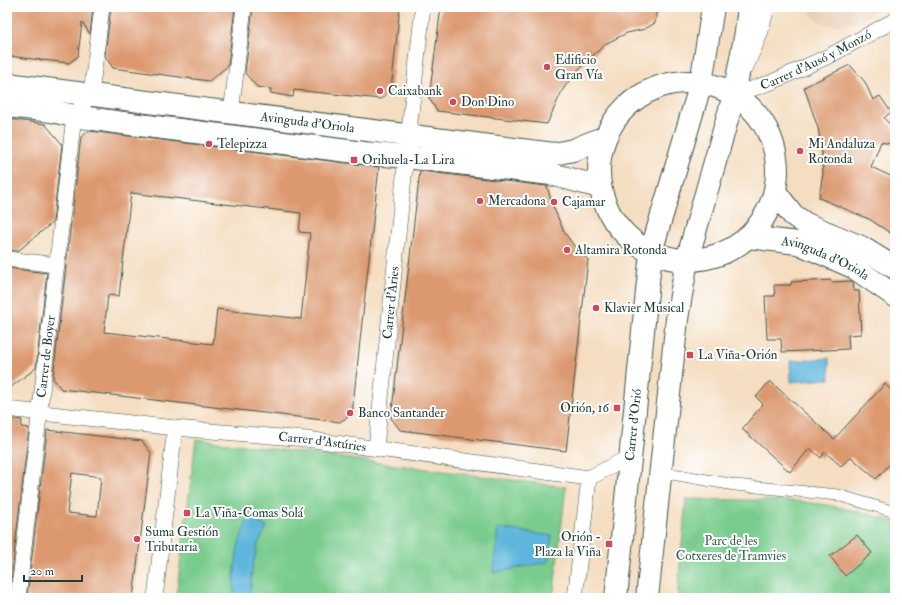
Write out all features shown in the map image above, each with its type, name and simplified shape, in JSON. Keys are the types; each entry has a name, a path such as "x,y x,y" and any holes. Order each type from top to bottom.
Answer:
{"main road":[{"name":"Carrer d'Orió","path":"616,598 651,252 701,83 713,7"},
{"path":"648,598 677,319 687,260 734,95 746,32 749,7"},
{"path":"681,82 701,83 718,87 734,95 749,106 761,121 770,137 776,155 777,173 775,192 769,209 760,224 748,237 734,247 720,254 703,259 687,260 668,258 651,252 627,236 609,214 600,187 599,162 605,137 615,120 628,105 644,93 662,86 681,82"},
{"name":"Avinguda d'Oriola","path":"7,84 554,154 572,150 605,137"},
{"name":"Avinguda d'Oriola","path":"7,106 52,111 115,122 364,153 551,174 600,187"},
{"name":"Avinguda d'Oriola","path":"775,192 793,215 806,224 862,247 895,268"},
{"name":"Avinguda d'Oriola","path":"748,237 798,243 853,267 895,296"}],"street":[{"path":"74,116 91,94 102,7"},
{"path":"231,113 244,7"},
{"name":"Carrer d'Àries","path":"376,448 408,135 423,7"},
{"path":"734,95 760,34 767,7"},
{"name":"Carrer d'Ausó y Monzó","path":"734,95 772,82 832,55 895,20"},
{"name":"Carrer de Boyer","path":"18,598 74,116"},
{"path":"7,259 57,265"},
{"name":"Carrer d'Astúries","path":"7,409 40,414 175,428 306,438 589,478"},
{"path":"155,598 175,428"},
{"path":"575,598 589,478 631,456"},
{"path":"660,472 735,485 838,495 895,512"}],"shaded area":[{"path":"809,7 881,7 846,25 831,25 817,21 810,12"}],"green space":[{"path":"196,439 566,487 553,598 176,598"},
{"name":"Parc de les Cotxeres de Tramvies","path":"686,499 796,501 827,505 865,513 895,522 895,598 677,598"}],"water":[{"path":"829,358 830,379 791,382 790,361"},
{"path":"249,518 267,527 258,544 252,569 250,598 234,598 236,557 244,528"},
{"path":"498,528 552,536 548,562 493,573"}],"building":[{"path":"7,7 93,7 90,34 82,22 78,56 69,63 7,56"},
{"path":"111,7 235,7 228,66 209,81 113,68 105,56"},
{"path":"253,7 400,7 391,90 381,99 294,90 293,97 270,93 271,89 257,87 245,73"},
{"path":"441,7 657,7 655,23 645,29 627,33 607,43 574,74 562,91 547,124 437,111 429,98"},
{"path":"850,65 865,82 873,100 880,96 891,112 884,118 895,130 895,145 881,142 871,167 895,178 895,236 869,219 819,198 823,173 822,151 818,128 804,87"},
{"path":"7,119 45,124 62,144 53,222 18,251 7,250"},
{"path":"89,131 379,167 352,414 340,422 61,389 53,378 81,137","holes":["131,193 301,213 299,232 310,233 301,319 217,309 213,344 104,332 108,295 119,296"]},
{"path":"420,171 547,186 552,204 564,232 575,247 588,260 566,451 400,430 391,418"},
{"path":"7,268 47,273 36,368 7,390"},
{"path":"831,280 832,282 851,281 853,282 854,291 859,291 861,334 848,335 849,349 782,352 781,339 767,339 765,296 775,296 774,285 791,285 791,282"},
{"path":"770,381 834,439 885,384 895,394 895,459 876,479 851,457 841,466 825,452 821,458 810,448 790,472 742,429 763,404 756,397"},
{"path":"7,418 22,420 21,427 29,428 9,598 7,598"},
{"path":"47,430 142,441 151,453 133,598 27,598","holes":["72,473 101,477 97,516 67,513"]},
{"path":"857,535 872,553 845,576 830,556"}],"place":[{"name":"Edificio Gran Vía","path":"547,67"},
{"name":"Caixabank","path":"380,91"},
{"name":"Don Dino","path":"453,102"},
{"name":"Telepizza","path":"209,144"},
{"name":"Mi Andaluza Rotonda","path":"800,151"},
{"name":"Orihuela-La Lira","path":"354,160"},
{"name":"Mercadona","path":"480,201"},
{"name":"Cajamar","path":"554,202"},
{"name":"Altamira Rotonda","path":"567,250"},
{"name":"Klavier Musical","path":"596,308"},
{"name":"La Viña-Orión","path":"690,355"},
{"name":"Orión, 16","path":"617,408"},
{"name":"Banco Santander","path":"350,413"},
{"name":"La Viña-Comas Solá","path":"187,513"},
{"name":"Suma Gestión Tributaria","path":"137,539"},
{"name":"Orión - Plaza la Viña","path":"609,544"}]}
